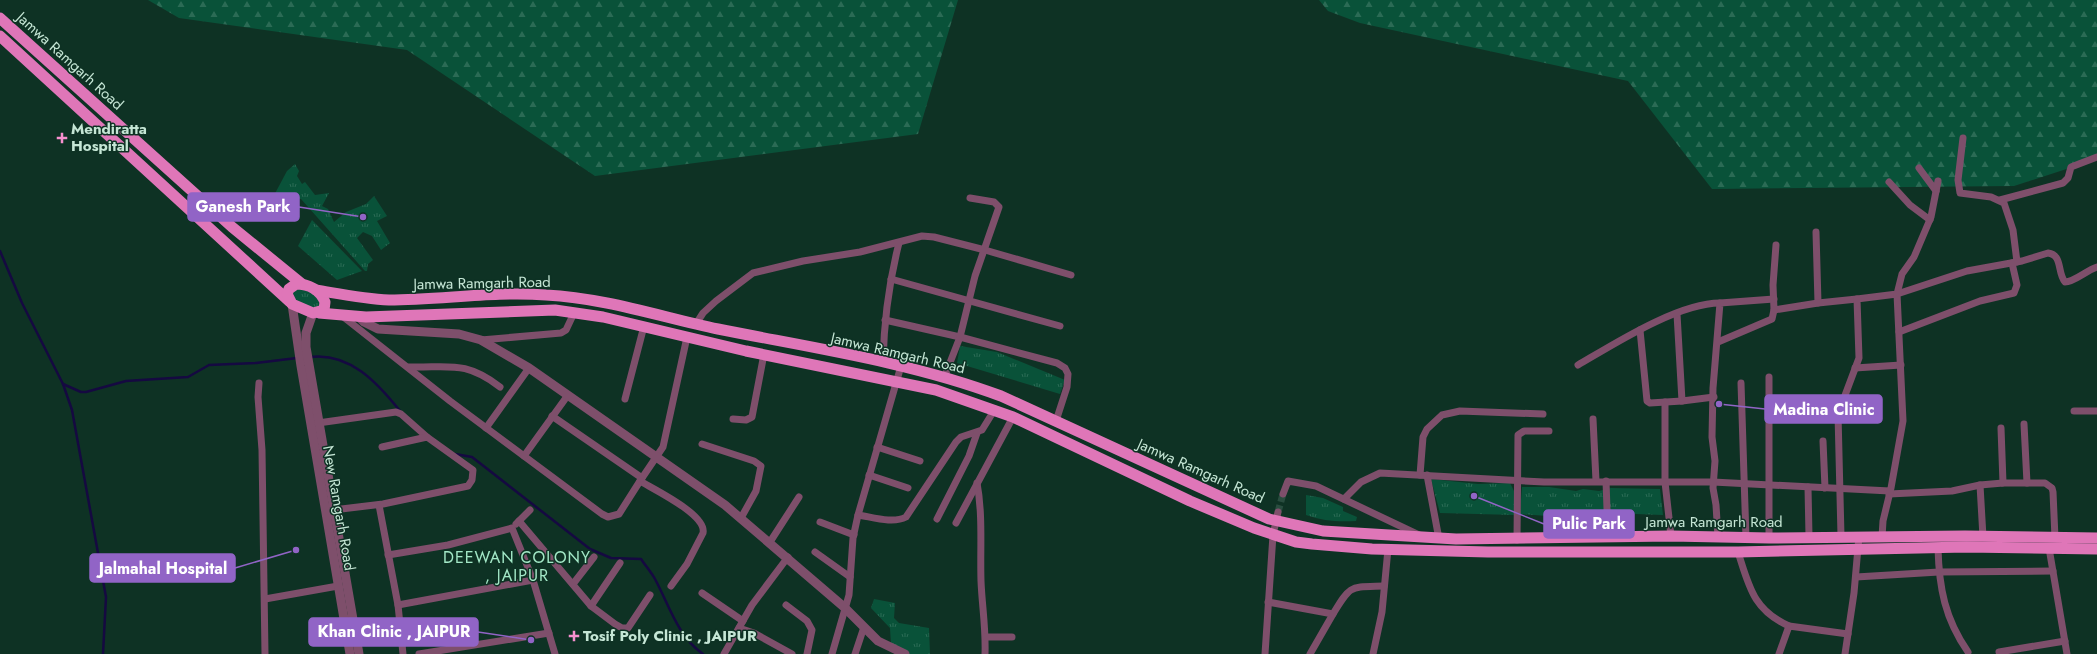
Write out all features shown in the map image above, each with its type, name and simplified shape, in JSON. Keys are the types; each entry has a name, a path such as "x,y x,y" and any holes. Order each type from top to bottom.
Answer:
{"highway":[{"name":"Jamwa Ramgarh Road","path":"0,18 226,222 302,284 316,290 355,297 388,300 547,295 614,304 696,324 901,366 995,394 1246,509 1277,516 1323,531 1439,539 1518,540 1671,536 1746,538 1809,536 2097,538"},
{"name":"Jamwa Ramgarh Road","path":"0,36 291,303 316,313 358,316 542,310 574,313 603,317 764,354 936,390 1013,416 1190,501 1273,535 1312,544 1388,549 1488,552 1738,552 1966,547 2097,549"},
{"path":"291,303 287,294 288,289 292,286 302,284"},
{"path":"316,290 324,298 326,306 316,313"}],"street":[{"path":"1899,332 1980,301 2014,293 2017,285 2009,212 2004,203 1991,197 1960,193 1958,180 1963,138"},
{"path":"2000,200 2063,183 2068,178 2071,167 2097,157"},
{"path":"1919,168 1936,191"},
{"path":"1882,537 1883,521 1903,421 1897,294 1902,274 1914,257 1930,220 1938,181"},
{"path":"1889,182 1910,205 1930,220"},
{"path":"944,378 960,337 975,276 986,250 999,207 994,202 970,198"},
{"path":"1816,232 1818,302"},
{"path":"696,324 703,313 716,301 753,273 803,261 899,243 922,236 934,237 986,250 1071,275"},
{"path":"883,362 885,320 891,279 899,243"},
{"path":"1718,342 1772,318 1774,310 1776,245"},
{"path":"1774,310 1818,302 1897,294 1967,271 2014,262 2045,254 2052,254 2058,260 2063,280 2067,282 2087,270 2097,267"},
{"path":"891,279 1060,326"},
{"path":"1578,365 1640,330 1678,314 1712,303 1774,299"},
{"path":"1841,536 1841,488 1837,431 1838,414 1858,358 1857,299"},
{"path":"291,303 301,340 305,367"},
{"path":"1718,537 1713,482 1714,397 1720,303"},
{"path":"301,340 316,313"},
{"path":"481,340 561,333 566,330 574,313"},
{"path":"1678,314 1682,401"},
{"path":"340,315 486,428 608,517 619,514 663,447 687,337"},
{"path":"358,316 371,326 378,329 459,334 481,340 529,368 741,518 788,557 844,607 878,641 905,654"},
{"path":"885,320 960,337 1057,363 1064,368 1068,374 1067,387 1056,421"},
{"path":"625,399 644,326"},
{"path":"1640,330 1645,397 1650,403 1714,397"},
{"path":"733,419 746,420 752,416 764,354"},
{"path":"1855,368 1901,365"},
{"path":"832,654 844,607 849,595 854,535 858,515 868,475 901,366"},
{"name":"New Ramgarh Road","path":"305,367 318,423 359,654"},
{"name":"New Ramgarh Road","path":"305,367 338,586 350,654"},
{"path":"409,367 466,368 487,377 500,387"},
{"path":"486,428 529,368"},
{"path":"1769,377 1769,538"},
{"path":"259,383 258,397 262,450 265,654"},
{"path":"1742,383 1746,538"},
{"path":"524,456 568,395"},
{"path":"1665,402 1665,482 1671,536"},
{"path":"858,515 893,520 901,520 906,517 956,442 961,437 977,433 982,430 995,409"},
{"path":"1439,539 1424,475 1423,437 1426,429 1442,415 1460,411 1543,414"},
{"path":"2074,411 2097,411"},
{"path":"318,423 396,412 401,414 427,437 473,470 472,480 468,486 379,504 333,510"},
{"path":"552,416 641,480 690,512 702,523 704,528 687,564 671,586"},
{"path":"956,523 1013,416"},
{"path":"1593,419 1596,481"},
{"path":"2024,424 2027,483"},
{"path":"2001,428 2003,483"},
{"path":"1518,540 1518,435 1524,431 1549,431"},
{"path":"937,519 969,456 977,433"},
{"path":"382,447 427,437"},
{"path":"1823,441 1825,488"},
{"path":"702,444 754,461 761,466 756,491 741,518"},
{"path":"877,447 920,461"},
{"path":"1344,499 1361,482 1375,474 1397,473 1517,481 1713,482 1841,488 1889,493 1952,491 1980,485 2003,483 2045,483 2052,488 2055,538"},
{"path":"868,475 908,488"},
{"path":"1283,494 1288,481 1316,486 1427,538"},
{"path":"1606,481 1608,537"},
{"path":"977,483 981,510 981,582 986,637 985,654"},
{"path":"1980,485 1983,537"},
{"path":"1808,486 1809,536"},
{"path":"770,542 799,497"},
{"path":"379,504 398,605 403,654"},
{"path":"388,555 448,545 512,528 530,510"},
{"path":"1265,654 1273,535 1277,516"},
{"path":"519,521 591,606 615,624 625,629 630,626 650,595"},
{"path":"820,522 854,535"},
{"path":"512,528 533,580 555,654"},
{"path":"1845,654 1856,577 1859,536"},
{"path":"1938,548 1939,572 1945,604 1954,632 1968,652"},
{"path":"2049,548 2067,654"},
{"path":"1373,654 1384,586 1388,549"},
{"path":"815,552 850,577"},
{"path":"1738,552 1756,601 1765,612 1789,626 1848,634"},
{"path":"573,584 594,557"},
{"path":"725,654 756,599 788,557"},
{"path":"591,606 620,563"},
{"path":"1856,577 1939,572 2053,571"},
{"path":"398,605 533,580"},
{"path":"265,599 338,586"},
{"path":"1310,654 1346,592 1356,587 1384,586"},
{"path":"702,592 743,621"},
{"path":"1268,602 1333,614"},
{"path":"786,605 807,621 812,630 807,654"},
{"path":"855,654 864,626"},
{"path":"1779,654 1789,626"},
{"path":"739,628 754,633 792,654"},
{"path":"419,654 549,633"},
{"path":"986,637 1012,637"},
{"path":"1999,652 2065,641"}],"green space":[{"path":"148,0 958,0 918,134 595,176 407,50 179,18"},
{"path":"1319,0 2097,0 2097,159 2014,186 1712,189 1628,81 1360,23 1328,11"},
{"path":"295,164 299,171 297,176 302,184 305,182 315,195 329,193 322,206 328,209 334,222 346,212 366,204 374,196 387,216 377,221 390,243 381,250 372,236 363,232 357,238 373,260 368,264 367,271 365,271 301,199 288,198 274,207 271,201 287,171"},
{"path":"312,220 362,271 337,280 298,246"},
{"path":"292,287 316,292 322,309 295,305"},
{"path":"960,346 997,352 1065,380 1060,394 957,363"},
{"path":"1431,479 1478,484 1510,483 1514,491 1515,515 1440,513"},
{"path":"1522,487 1549,487 1576,491 1583,489 1599,491 1611,488 1660,489 1663,515 1610,513 1607,516 1574,518 1520,514"},
{"path":"1306,495 1323,498 1343,507 1343,511 1357,517 1356,521 1331,521 1306,515"},
{"path":"874,599 895,603 894,618 899,623 929,628 930,654 909,654 891,644 890,628 871,608"}],"waterway":[{"path":"0,251 22,303 63,384 72,410 106,597 103,654"},
{"path":"310,357 337,359 350,364 372,380 400,411"},
{"path":"63,384 81,392 86,392 126,381 188,377 209,365 256,363 297,358"},
{"path":"455,454 472,457 590,549 611,558 641,559 655,579 681,630 694,647 703,654"}],"tunnel":[{"path":"1278,512 1283,494"}],"place":[{"name":"Mendiratta Hospital","path":"62,138"},
{"name":"Ganesh Park","path":"363,217"},
{"name":"Madina Clinic","path":"1719,404"},
{"name":"Pulic Park","path":"1474,496"},
{"name":"Jalmahal Hospital","path":"296,550"},
{"name":"Tosif Poly Clinic , JAIPUR","path":"574,636"},
{"name":"Khan Clinic , JAIPUR","path":"531,640"}],"district":[{"name":"DEEWAN COLONY , JAIPUR","path":"517,566"}]}
